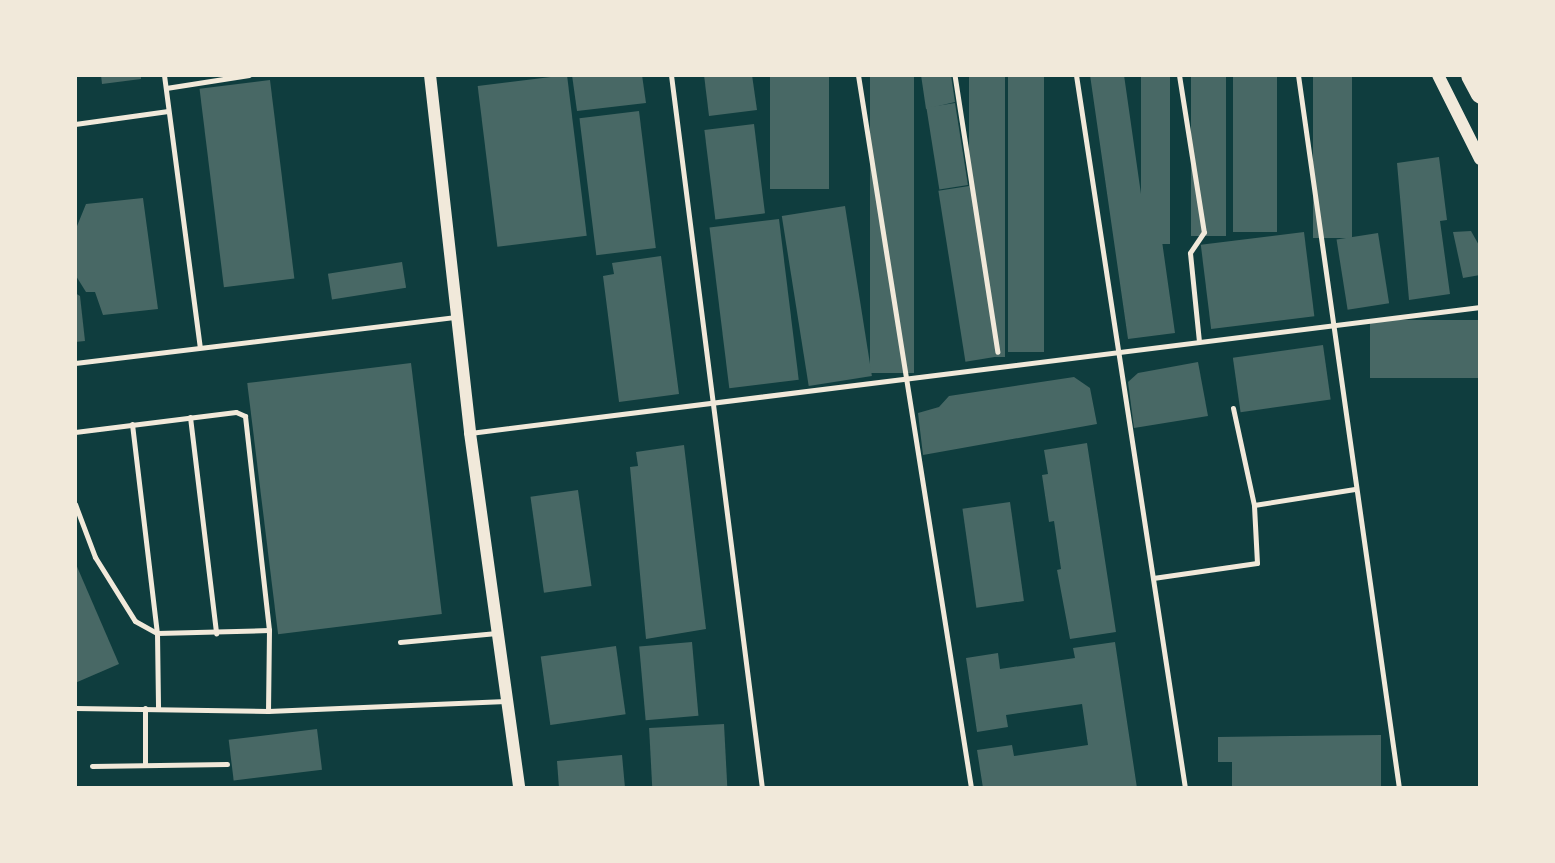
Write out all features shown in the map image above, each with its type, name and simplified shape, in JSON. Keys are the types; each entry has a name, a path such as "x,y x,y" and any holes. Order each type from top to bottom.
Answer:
{"highway":[{"path":"1470,75 1480,94"}],"street":[{"path":"430,75 470,433 510,701 519,788"},
{"path":"1438,75 1480,159"}],"lane":[{"path":"164,75 200,347"},
{"path":"166,88 249,75"},
{"path":"671,75 710,402 762,788"},
{"path":"858,75 971,788"},
{"path":"1076,75 1185,788"},
{"path":"1179,75 1204,232 1190,253 1199,342"},
{"path":"1298,75 1331,325 1399,788"},
{"path":"75,124 168,111"},
{"path":"470,433 1480,307"},
{"path":"75,363 456,317"},
{"path":"1153,578 1257,563 1254,505 1233,408"},
{"path":"75,432 236,412 245,416 269,631 268,711"},
{"path":"190,417 216,633"},
{"path":"132,424 157,633 158,709"},
{"path":"1254,505 1355,489"},
{"path":"75,504 96,557 118,598 135,621 157,633 269,631"},
{"path":"400,642 500,633"},
{"path":"75,708 268,711 510,701"},
{"path":"145,708 145,765"},
{"path":"92,766 227,764"}],"path":[{"path":"955,75 1000,367"}],"building":[{"path":"101,75 141,75 141,79 102,84"},
{"path":"567,75 587,236 497,247 478,86"},
{"path":"572,75 642,75 646,103 577,111"},
{"path":"704,75 752,75 757,110 709,116"},
{"path":"770,75 829,75 829,189 770,189"},
{"path":"870,75 914,75 914,373 870,373"},
{"path":"921,75 951,75 955,102 926,109"},
{"path":"969,75 1005,75 1005,357 969,357"},
{"path":"1008,75 1044,75 1044,352 1008,352"},
{"path":"1090,75 1124,75 1148,243 1162,241 1175,333 1128,339"},
{"path":"1141,75 1170,75 1170,244 1141,244"},
{"path":"1191,75 1226,75 1226,236 1191,236"},
{"path":"1233,75 1277,75 1277,232 1233,232"},
{"path":"1313,75 1352,75 1352,238 1313,238"},
{"path":"270,80 294,279 224,287 200,89"},
{"path":"955,103 968,185 939,190 926,108"},
{"path":"639,111 656,248 596,255 579,118"},
{"path":"754,124 765,213 715,219 704,130"},
{"path":"1439,157 1447,220 1440,221 1450,294 1409,300 1397,163"},
{"path":"969,186 996,357 965,362 938,191"},
{"path":"143,198 158,309 103,315 95,292 86,292 76,276 75,231 86,204"},
{"path":"845,206 872,376 809,386 782,216"},
{"path":"779,219 799,380 729,388 710,228"},
{"path":"1471,231 1480,247 1480,275 1463,278 1453,232"},
{"path":"1304,232 1314,316 1211,329 1201,245"},
{"path":"1378,233 1389,303 1348,310 1337,240"},
{"path":"661,256 679,394 619,402 603,276 614,274 612,263"},
{"path":"402,262 406,288 332,299 328,274"},
{"path":"75,293 80,296 85,341 75,342"},
{"path":"1370,320 1480,320 1480,378 1370,378"},
{"path":"1323,345 1331,399 1241,412 1233,358"},
{"path":"1198,362 1208,416 1134,428 1128,382 1138,373"},
{"path":"411,363 442,614 278,634 247,383"},
{"path":"1074,377 1090,388 1097,424 923,455 918,413 939,407 949,396"},
{"path":"1087,443 1116,632 1070,639 1057,570 1061,569 1054,521 1049,522 1042,475 1048,474 1044,450"},
{"path":"684,445 706,629 646,639 630,467 638,466 636,452"},
{"path":"578,490 591,586 544,593 530,497"},
{"path":"1010,502 1024,601 976,608 962,509"},
{"path":"75,562 119,664 75,683"},
{"path":"692,642 698,716 646,720 639,647"},
{"path":"1115,642 1137,788 983,788 977,750 1012,745 1014,756 1088,745 1082,704 1006,715 1008,727 977,732 966,658 998,653 1000,669 1075,658 1073,648"},
{"path":"616,646 626,714 550,725 541,657"},
{"path":"724,724 727,788 652,788 649,728"},
{"path":"317,729 322,770 234,781 229,740"},
{"path":"1381,735 1381,788 1232,788 1232,762 1218,762 1218,737"},
{"path":"622,755 625,788 559,788 557,761"}]}
